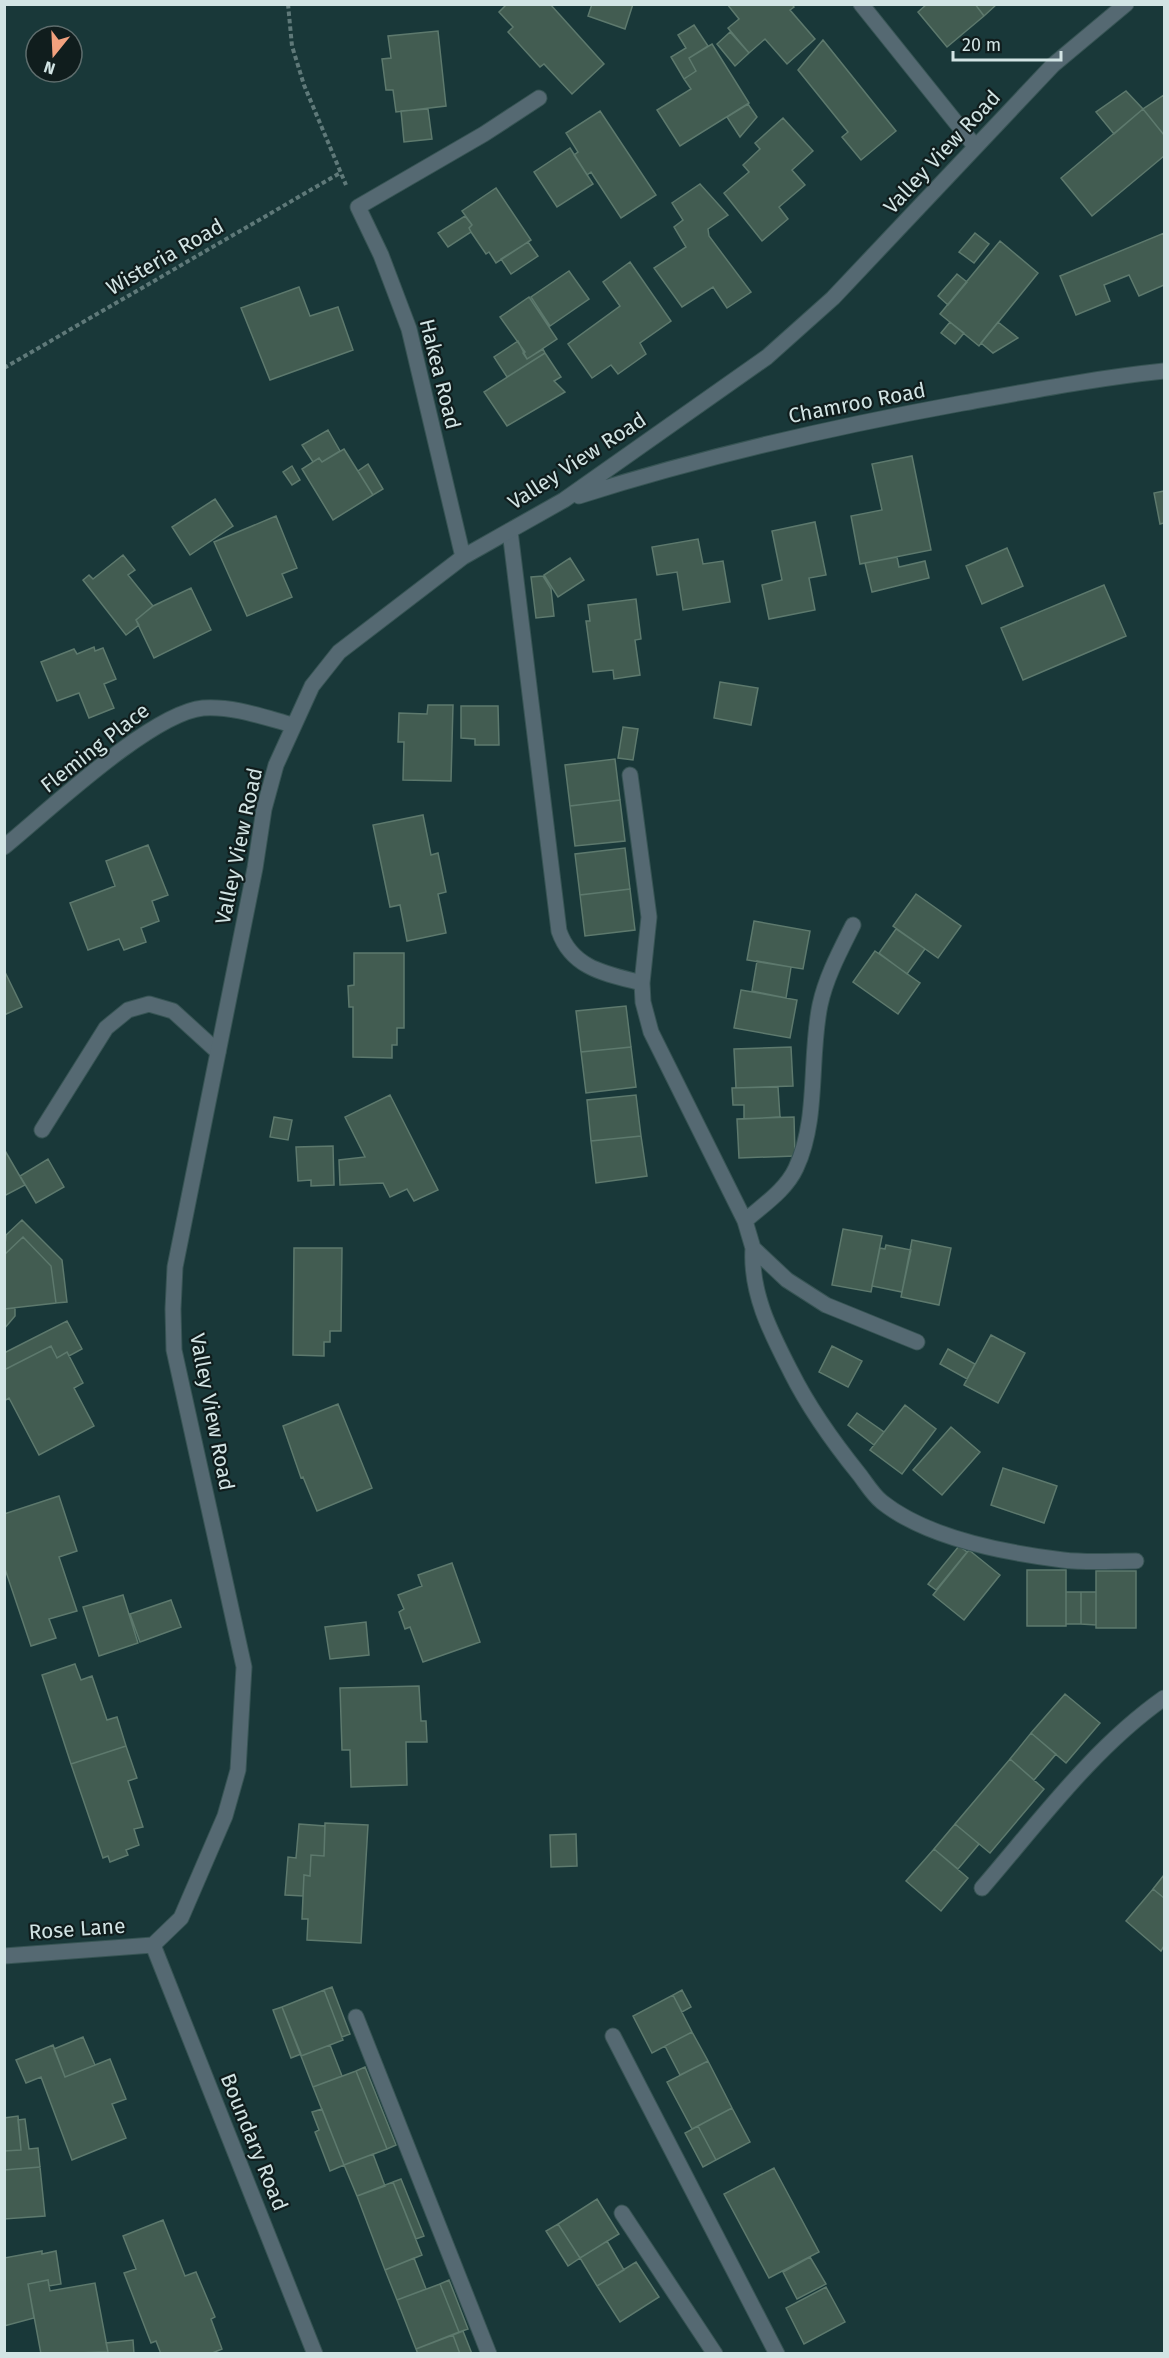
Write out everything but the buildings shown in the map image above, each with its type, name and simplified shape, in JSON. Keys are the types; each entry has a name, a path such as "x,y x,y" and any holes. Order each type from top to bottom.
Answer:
{"street":[{"path":"861,4 974,145"},
{"name":"Valley View Road","path":"153,1945 181,1918 225,1816 238,1770 243,1714 244,1667 174,1350 175,1267 255,868 264,809 276,765 312,686 339,652 463,557 564,500 767,357 833,298 919,209 974,145 1053,65 1126,4"},
{"name":"Hakea Road","path":"463,557 410,329 381,255 358,207 484,134 539,98"},
{"name":"Chamroo Road","path":"564,500 673,466 772,441 1103,377 1164,371"},
{"path":"510,531 559,931 564,944 583,964 601,972 642,983"},
{"name":"Fleming Place","path":"4,847 120,752 168,718 201,708 231,708 293,725"},
{"path":"630,775 649,917 642,983 643,1002 651,1032 746,1221 753,1248 751,1272 774,1338 805,1398 841,1452 880,1501 925,1527 989,1547 1065,1560 1136,1561"},
{"path":"746,1221 787,1184 799,1161 806,1134 820,1007 829,975 853,925"},
{"path":"42,1130 106,1028 128,1010 149,1004 173,1011 218,1052"},
{"path":"753,1248 787,1280 826,1305 917,1342"},
{"path":"982,1888 1095,1759 1132,1721 1164,1698"},
{"name":"Rose Lane","path":"4,1956 153,1945"},
{"name":"Boundary Road","path":"153,1945 315,2354"},
{"path":"356,2017 489,2354"},
{"path":"613,2036 777,2354"},
{"path":"622,2213 715,2354"}],"path":[{"name":"Wisteria Road","path":"4,368 340,173 304,85 292,46 288,4"}]}
